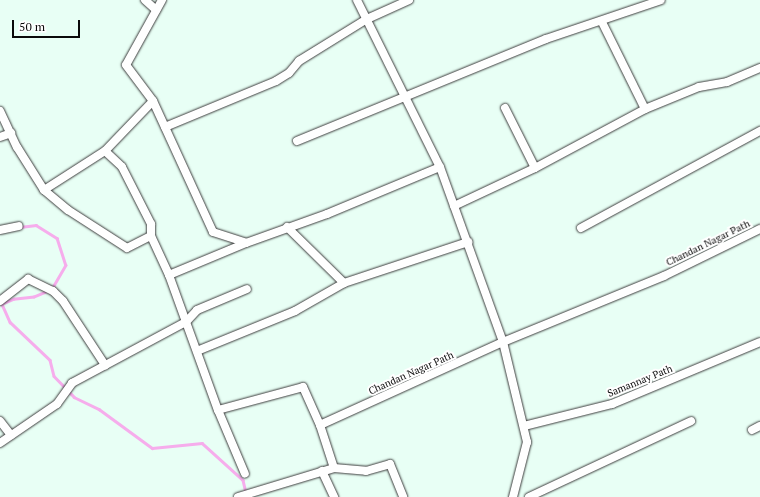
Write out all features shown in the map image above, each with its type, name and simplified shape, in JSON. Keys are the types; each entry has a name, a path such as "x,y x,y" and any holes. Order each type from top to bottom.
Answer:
{"street":[{"path":"145,0 156,10"},
{"path":"162,0 126,65 152,102 213,232 246,242"},
{"path":"357,0 440,167 503,342 527,442 512,497"},
{"path":"165,127 276,81 289,73 299,61 367,19 409,0"},
{"path":"297,141 405,95 546,39 602,22 661,0"},
{"path":"602,22 645,109"},
{"path":"454,206 535,168 645,109 699,87 727,82 760,68"},
{"path":"44,190 105,151 152,102"},
{"path":"505,108 535,168"},
{"path":"0,110 11,133 44,190 127,248 151,236"},
{"path":"581,228 760,131"},
{"path":"0,137 11,133"},
{"path":"105,151 122,167 151,224 151,236 169,275 218,410 245,474"},
{"path":"169,275 246,242 327,214 440,167"},
{"path":"0,230 18,226"},
{"path":"287,227 344,283"},
{"name":"Chandan Nagar Path","path":"320,425 503,342 664,276 760,229"},
{"path":"197,351 295,311 344,283 468,242"},
{"path":"0,301 28,279 53,291 63,302 105,365"},
{"path":"0,443 57,404 71,385 105,365 186,322 197,310 247,289"},
{"name":"Samannay Path","path":"524,426 612,404 760,342"},
{"path":"218,410 303,387 320,425 334,468"},
{"path":"0,421 11,435"},
{"path":"529,497 691,421"},
{"path":"752,430 760,426"},
{"path":"238,497 262,488 322,470 334,468 366,471 390,464 403,497"},
{"path":"322,470 334,497"}],"waterway":[{"path":"20,227 36,225 57,238 66,265 52,289"},
{"path":"48,291 34,297 14,299 2,304 10,322 50,360 54,376 74,397 99,409 152,448 202,443 243,480 246,493"}]}
